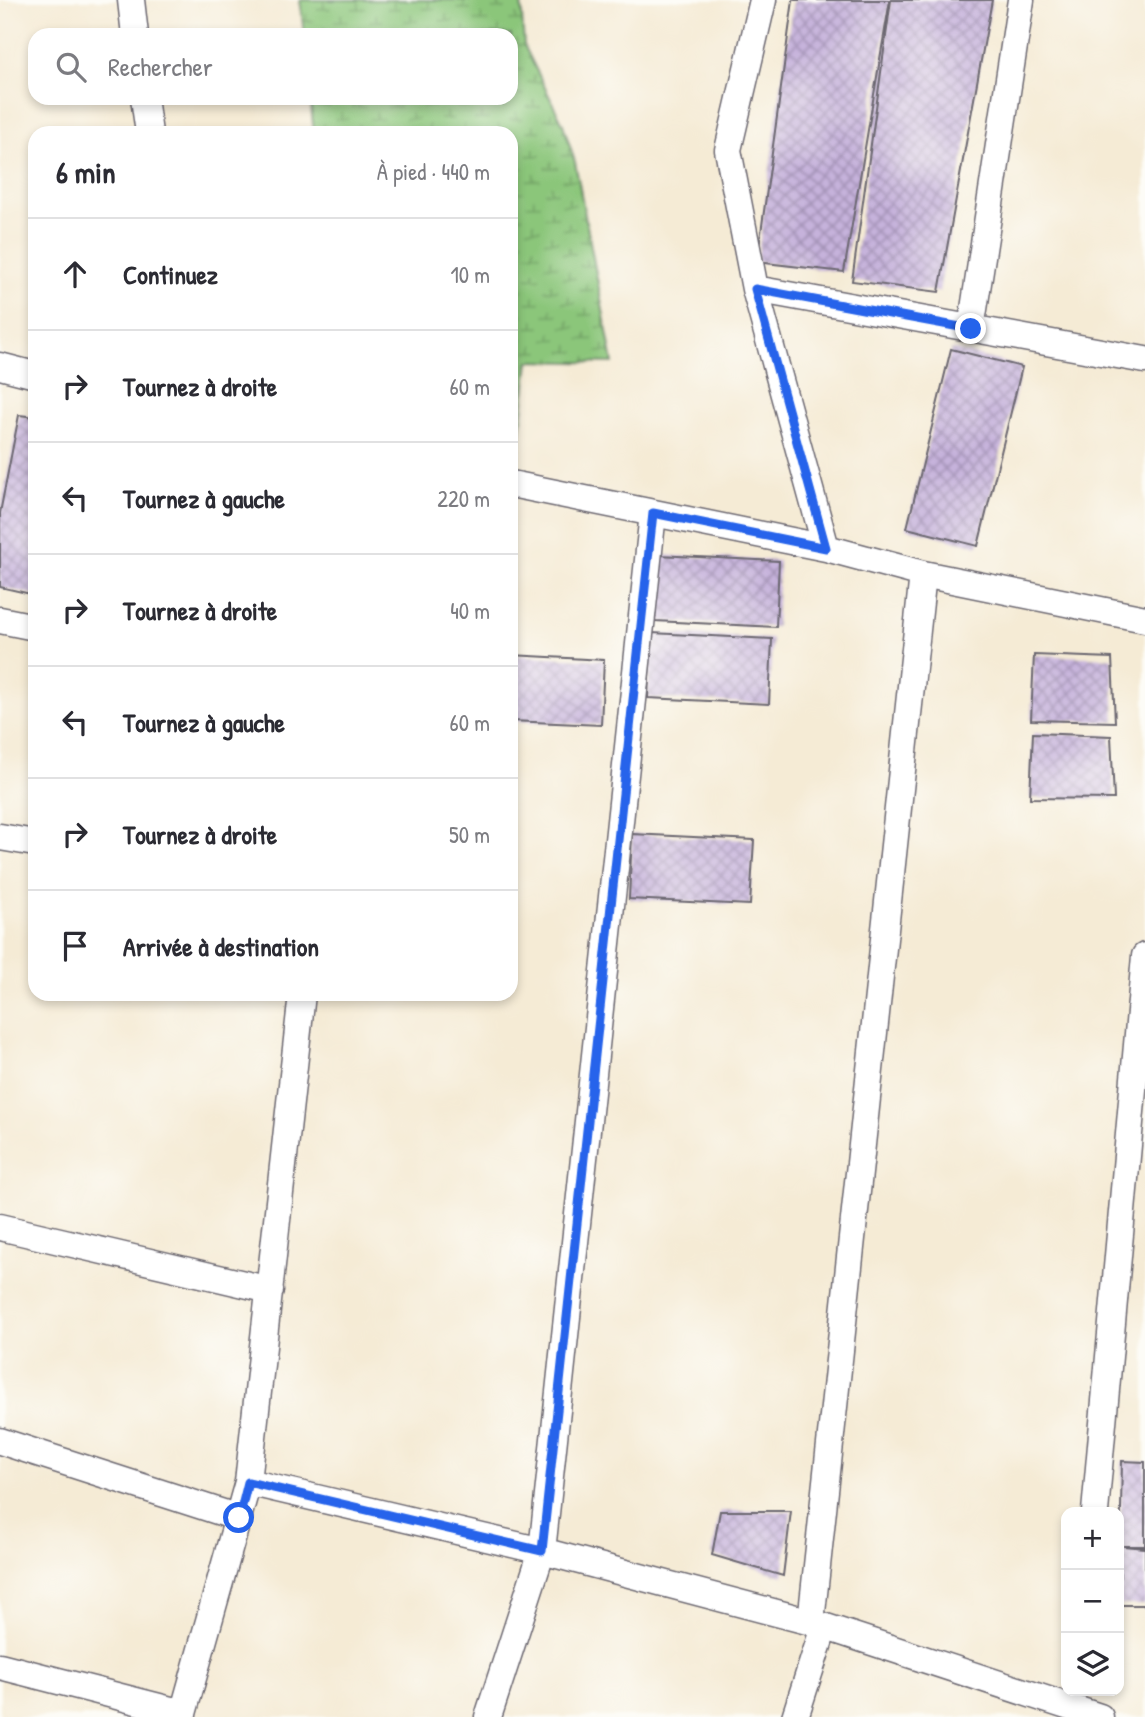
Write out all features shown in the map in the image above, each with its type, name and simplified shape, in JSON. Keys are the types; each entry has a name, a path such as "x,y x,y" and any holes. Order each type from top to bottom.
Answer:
{"street":[{"path":"131,0 134,28"},
{"path":"763,0 728,150 755,289 826,548"},
{"path":"971,329 1021,0"},
{"path":"145,105 148,126"},
{"path":"755,289 1145,360"},
{"path":"0,366 28,372"},
{"path":"518,485 826,548 923,573 1145,619"},
{"path":"488,1717 542,1551 653,513"},
{"path":"795,1717 818,1625 923,573"},
{"path":"0,620 28,626"},
{"path":"0,837 28,842"},
{"path":"1095,1507 1145,956"},
{"path":"0,1666 183,1715 248,1482 301,1001"},
{"path":"0,1227 270,1290"},
{"path":"0,1441 239,1518"},
{"path":"248,1482 542,1551 818,1625 1083,1709"}],"green space":[{"path":"300,0 521,0 524,45 563,124 575,162 613,363 529,361 518,453 518,126 313,126 311,105 518,105 518,28 303,28"}],"building":[{"path":"793,0 890,0 844,272 757,262"},
{"path":"891,0 992,0 939,292 852,281"},
{"path":"951,349 1022,367 978,546 907,528"},
{"path":"19,415 28,416 28,593 0,587 0,513"},
{"path":"658,555 779,561 776,627 655,621"},
{"path":"651,633 772,639 769,704 648,698"},
{"path":"518,655 604,660 601,725 518,721"},
{"path":"1034,655 1112,658 1115,722 1031,720"},
{"path":"1033,733 1111,736 1114,799 1030,798"},
{"path":"632,834 754,840 750,905 629,899"},
{"path":"1122,1461 1145,1462 1145,1546 1124,1546 1124,1507 1121,1507"},
{"path":"720,1511 791,1511 783,1576 712,1555"},
{"path":"1124,1546 1145,1548 1145,1605 1124,1605"}],"route":[{"path":"239,1518 248,1482 542,1551 653,513 826,548 755,289 971,329"}]}
